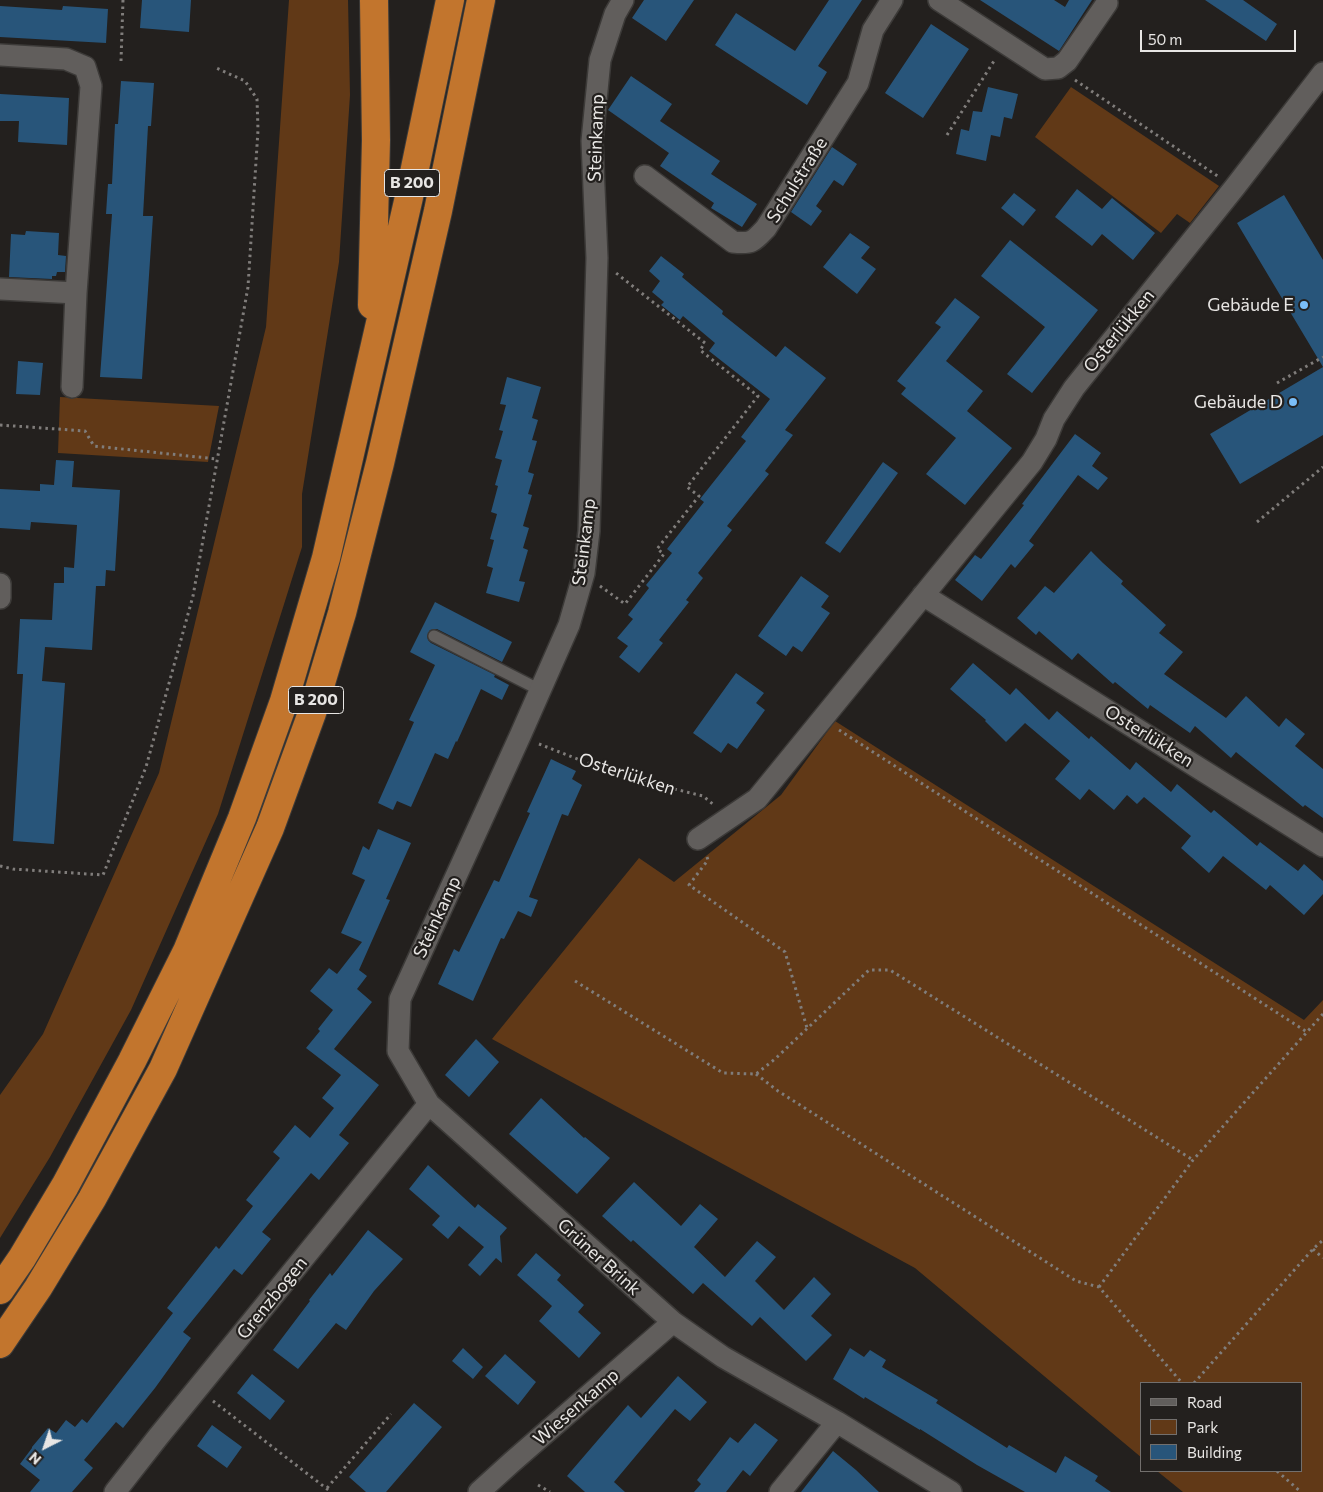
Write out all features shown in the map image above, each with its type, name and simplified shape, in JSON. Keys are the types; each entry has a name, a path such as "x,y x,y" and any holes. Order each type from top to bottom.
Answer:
{"highway":[{"path":"370,364 376,140 374,0"},
{"name":"B 200","path":"0,1290 22,1258 65,1186 132,1061 187,951 242,818 284,701 326,558 409,197 450,0"},
{"name":"B 200","path":"0,1344 38,1288 92,1199 163,1070 270,828 312,713 342,613 380,463 438,211 481,0"}],"street":[{"name":"Steinkamp","path":"398,1051 400,999 569,625 584,574 589,531 597,258 592,141 600,60 615,14 622,0"},
{"name":"Schulstraße","path":"646,176 733,242 746,244 755,240 766,228 858,83 873,30 892,0"},
{"path":"939,0 1045,69 1058,68 1068,61 1107,3"},
{"path":"0,55 66,58 85,67 91,86 76,293 72,386"},
{"name":"Osterlükken","path":"698,839 757,799 823,719 1032,462 1046,439 1054,419 1074,388 1235,187 1323,72"},
{"path":"0,289 76,293"},
{"path":"0,584 0,598"},
{"name":"Osterlükken","path":"923,595 1323,846"},
{"name":"Grüner Brink","path":"398,1051 429,1104 673,1322 723,1357 837,1422 945,1490"},
{"name":"Grenzbogen","path":"115,1492 429,1104"},
{"name":"Wiesenkamp","path":"480,1492 673,1322"},
{"path":"780,1492 837,1422"}],"lane":[{"path":"434,636 540,690"}],"path":[{"path":"121,61 123,0"},
{"path":"947,135 1005,44"},
{"path":"0,866 13,869 103,875 146,767 193,596 248,287 258,130 256,99 245,80 214,67"},
{"path":"1058,68 1235,187"},
{"path":"584,574 625,604 664,554 657,549 699,496 687,487 758,396 700,350 705,343 597,258"},
{"path":"1277,383 1323,357"},
{"path":"0,425 85,431 94,446 217,459"},
{"path":"1257,522 1323,467"},
{"path":"823,719 1307,1032"},
{"name":"Osterlükken","path":"520,736 621,776 703,796 729,819"},
{"path":"698,839 708,860 689,885 785,952 807,1028"},
{"path":"756,1074 775,1059 869,970 890,970 1193,1160"},
{"path":"575,981 723,1073 756,1074 786,1096 1076,1281 1099,1287 1181,1382"},
{"path":"1099,1287 1193,1160 1323,1014"},
{"path":"1195,1382 1312,1248 1323,1240"},
{"path":"1312,1248 1323,1258"},
{"path":"198,1389 331,1492"},
{"path":"327,1488 391,1414"},
{"path":"1278,1472 1301,1492"},
{"path":"538,1485 550,1492"}],"green space":[{"path":"289,0 348,0 350,95 339,262 302,494 302,547 218,814 131,1010 50,1157 0,1238 0,1095 43,1034 159,773 266,327"},
{"path":"1071,87 1219,186 1190,223 1177,214 1161,233 1035,137"},
{"path":"60,397 219,406 208,462 58,453"},
{"path":"835,721 1304,1020 1323,1000 1323,1492 1183,1492 1158,1472 1303,1472 1303,1382 1140,1382 1140,1456 915,1268 492,1039 639,858 674,882 781,795"}],"building":[{"path":"142,0 191,0 189,32 140,28"},
{"path":"644,0 694,0 666,41 632,18"},
{"path":"829,0 862,0 818,66 827,72 807,105 715,45 736,13 795,51"},
{"path":"980,0 1054,0 1065,7 1069,0 1092,0 1059,51"},
{"path":"1205,0 1243,0 1277,24 1266,41"},
{"path":"0,6 62,10 63,6 108,9 106,43 0,37"},
{"path":"931,24 969,49 923,118 885,93"},
{"path":"631,76 672,104 660,121 720,161 711,174 757,204 742,227 711,208 714,203 660,166 669,153 608,110"},
{"path":"121,81 154,83 151,126 148,126 143,216 153,216 142,379 100,377 112,214 106,214 108,184 112,184 115,124 118,124"},
{"path":"988,87 1018,94 1012,119 1004,117 1000,137 991,135 986,161 956,154 961,129 969,131 973,111 982,112"},
{"path":"0,94 69,98 67,145 18,142 19,121 0,121"},
{"path":"832,147 857,164 843,186 834,180 816,206 822,211 811,226 791,212"},
{"path":"1077,189 1102,209 1112,198 1155,233 1133,260 1102,234 1092,246 1055,217"},
{"path":"1014,193 1036,210 1023,226 1001,208"},
{"name":"Gebäude E","path":"1284,195 1323,260 1323,367 1237,223"},
{"path":"26,231 59,233 58,255 66,256 65,272 57,272 56,276 52,276 52,279 9,277 11,234 25,235"},
{"path":"850,233 870,247 861,258 876,269 857,294 823,267"},
{"path":"1010,240 1098,310 1032,393 1007,374 1045,327 981,276"},
{"path":"661,256 684,274 682,277 723,311 722,314 776,357 785,346 826,378 785,430 793,435 765,471 769,474 727,526 732,530 698,573 703,578 686,600 689,602 659,640 663,643 639,673 619,657 628,646 617,638 633,619 628,615 649,588 646,585 672,553 667,549 704,502 700,499 746,441 741,437 770,399 709,351 715,343 683,316 680,320 661,305 664,302 652,292 660,281 649,271"},
{"path":"955,298 980,317 946,361 983,391 967,411 1012,448 965,505 926,474 956,438 901,394 906,388 897,381 941,327 935,323"},
{"path":"18,361 43,363 40,395 16,394"},
{"name":"Gebäude D","path":"1323,367 1323,435 1240,484 1210,434"},
{"path":"507,377 541,387 532,418 538,420 532,440 537,441 528,472 534,474 528,494 532,495 523,526 529,528 523,548 528,550 519,581 525,582 519,602 486,593 493,568 487,566 494,540 490,539 497,514 491,512 498,486 495,485 502,460 495,458 503,431 499,430 506,405 500,404"},
{"path":"1075,434 1101,453 1092,466 1108,478 1098,490 1078,475 1029,541 1034,545 1015,568 1011,564 982,601 955,580 975,555 981,559 1024,505 1022,504"},
{"path":"56,460 74,461 72,487 120,490 115,571 106,570 105,586 96,586 92,650 45,647 42,681 65,683 54,844 13,841 23,674 17,674 20,619 52,620 54,583 64,583 64,567 74,568 77,525 31,522 30,530 0,528 0,489 40,491 40,484 54,485"},
{"path":"883,462 898,473 840,553 825,543"},
{"path":"1091,551 1123,581 1121,584 1166,625 1159,633 1183,652 1164,674 1226,718 1246,696 1279,727 1286,718 1305,734 1295,746 1323,769 1323,818 1305,805 1303,807 1236,752 1231,758 1195,726 1190,733 1150,705 1148,709 1115,682 1113,684 1078,653 1072,660 1039,631 1036,635 1017,618 1045,586 1054,593"},
{"path":"801,576 829,596 821,607 830,613 802,652 793,646 786,656 758,636"},
{"path":"435,602 512,642 502,662 437,629 430,630 427,636 431,643 495,675 494,677 509,685 502,700 481,689 448,759 435,753 411,807 397,801 393,810 378,803 414,722 409,720 435,665 410,652"},
{"path":"973,663 1010,695 1016,688 1049,720 1057,711 1089,739 1091,736 1130,770 1136,762 1171,792 1177,784 1211,813 1214,810 1257,846 1260,842 1298,871 1304,864 1323,881 1323,894 1304,915 1270,885 1266,890 1223,856 1209,873 1181,848 1191,836 1144,797 1137,804 1127,795 1114,810 1089,789 1080,800 1055,779 1070,761 1025,723 1006,742 986,720 950,689"},
{"path":"736,673 764,693 756,703 765,710 737,749 728,743 721,753 693,733"},
{"path":"551,759 576,771 572,779 582,785 568,816 562,814 529,897 538,900 531,917 518,911 504,939 501,938 473,1001 438,984 454,949 459,952 494,880 499,882 530,813 527,812"},
{"path":"378,829 411,843 386,899 390,900 359,970 367,976 357,989 372,1002 334,1049 379,1085 339,1135 349,1143 319,1180 311,1173 262,1232 271,1239 242,1275 234,1269 183,1332 191,1338 123,1428 116,1422 84,1460 93,1468 72,1492 30,1492 40,1480 20,1464 32,1447 48,1428 56,1433 66,1420 75,1427 82,1419 87,1423 173,1313 167,1308 216,1246 219,1249 253,1206 246,1200 280,1158 273,1152 295,1125 310,1138 334,1108 322,1098 341,1075 306,1048 320,1031 318,1029 333,1010 310,991 329,968 337,974 362,942 341,933 365,880 352,874 363,846 369,850"},
{"path":"476,1039 499,1062 469,1097 445,1075"},
{"path":"541,1098 584,1138 610,1158 577,1194 509,1134"},
{"path":"428,1165 475,1208 478,1204 507,1228 500,1236 502,1263 496,1258 480,1276 468,1265 484,1247 459,1226 448,1239 432,1225 440,1216 409,1189"},
{"path":"634,1182 681,1226 700,1204 718,1219 694,1247 725,1277 757,1241 776,1257 755,1281 784,1310 814,1277 831,1294 811,1316 832,1335 806,1361 760,1317 752,1326 703,1283 693,1294 633,1240 631,1242 602,1216"},
{"path":"368,1230 403,1259 374,1291 346,1330 336,1323 298,1369 273,1350 330,1273 332,1276"},
{"path":"536,1253 561,1275 557,1280 584,1305 578,1312 601,1333 579,1358 539,1321 552,1306 517,1275"},
{"path":"463,1348 483,1367 473,1379 452,1361"},
{"path":"850,1348 864,1357 870,1350 886,1360 882,1367 938,1400 936,1403 1007,1448 1009,1445 1056,1473 1065,1456 1098,1476 1095,1481 1111,1492 1025,1492 865,1397 864,1399 833,1379"},
{"path":"505,1354 536,1382 518,1405 485,1376"},
{"path":"252,1374 285,1401 270,1420 237,1393"},
{"path":"678,1376 707,1402 690,1421 675,1409 614,1482 625,1492 585,1492 567,1476 628,1405 641,1418"},
{"path":"414,1403 442,1427 386,1492 366,1492 349,1477"},
{"path":"755,1423 778,1440 750,1476 743,1470 726,1492 694,1492 701,1484 697,1480 730,1437 738,1443"},
{"path":"212,1425 242,1447 227,1468 197,1446"},
{"path":"833,1451 856,1470 879,1492 801,1492"}],"place":[{"name":"Gebäude E","path":"1304,305"},
{"name":"Gebäude D","path":"1293,402"}]}
